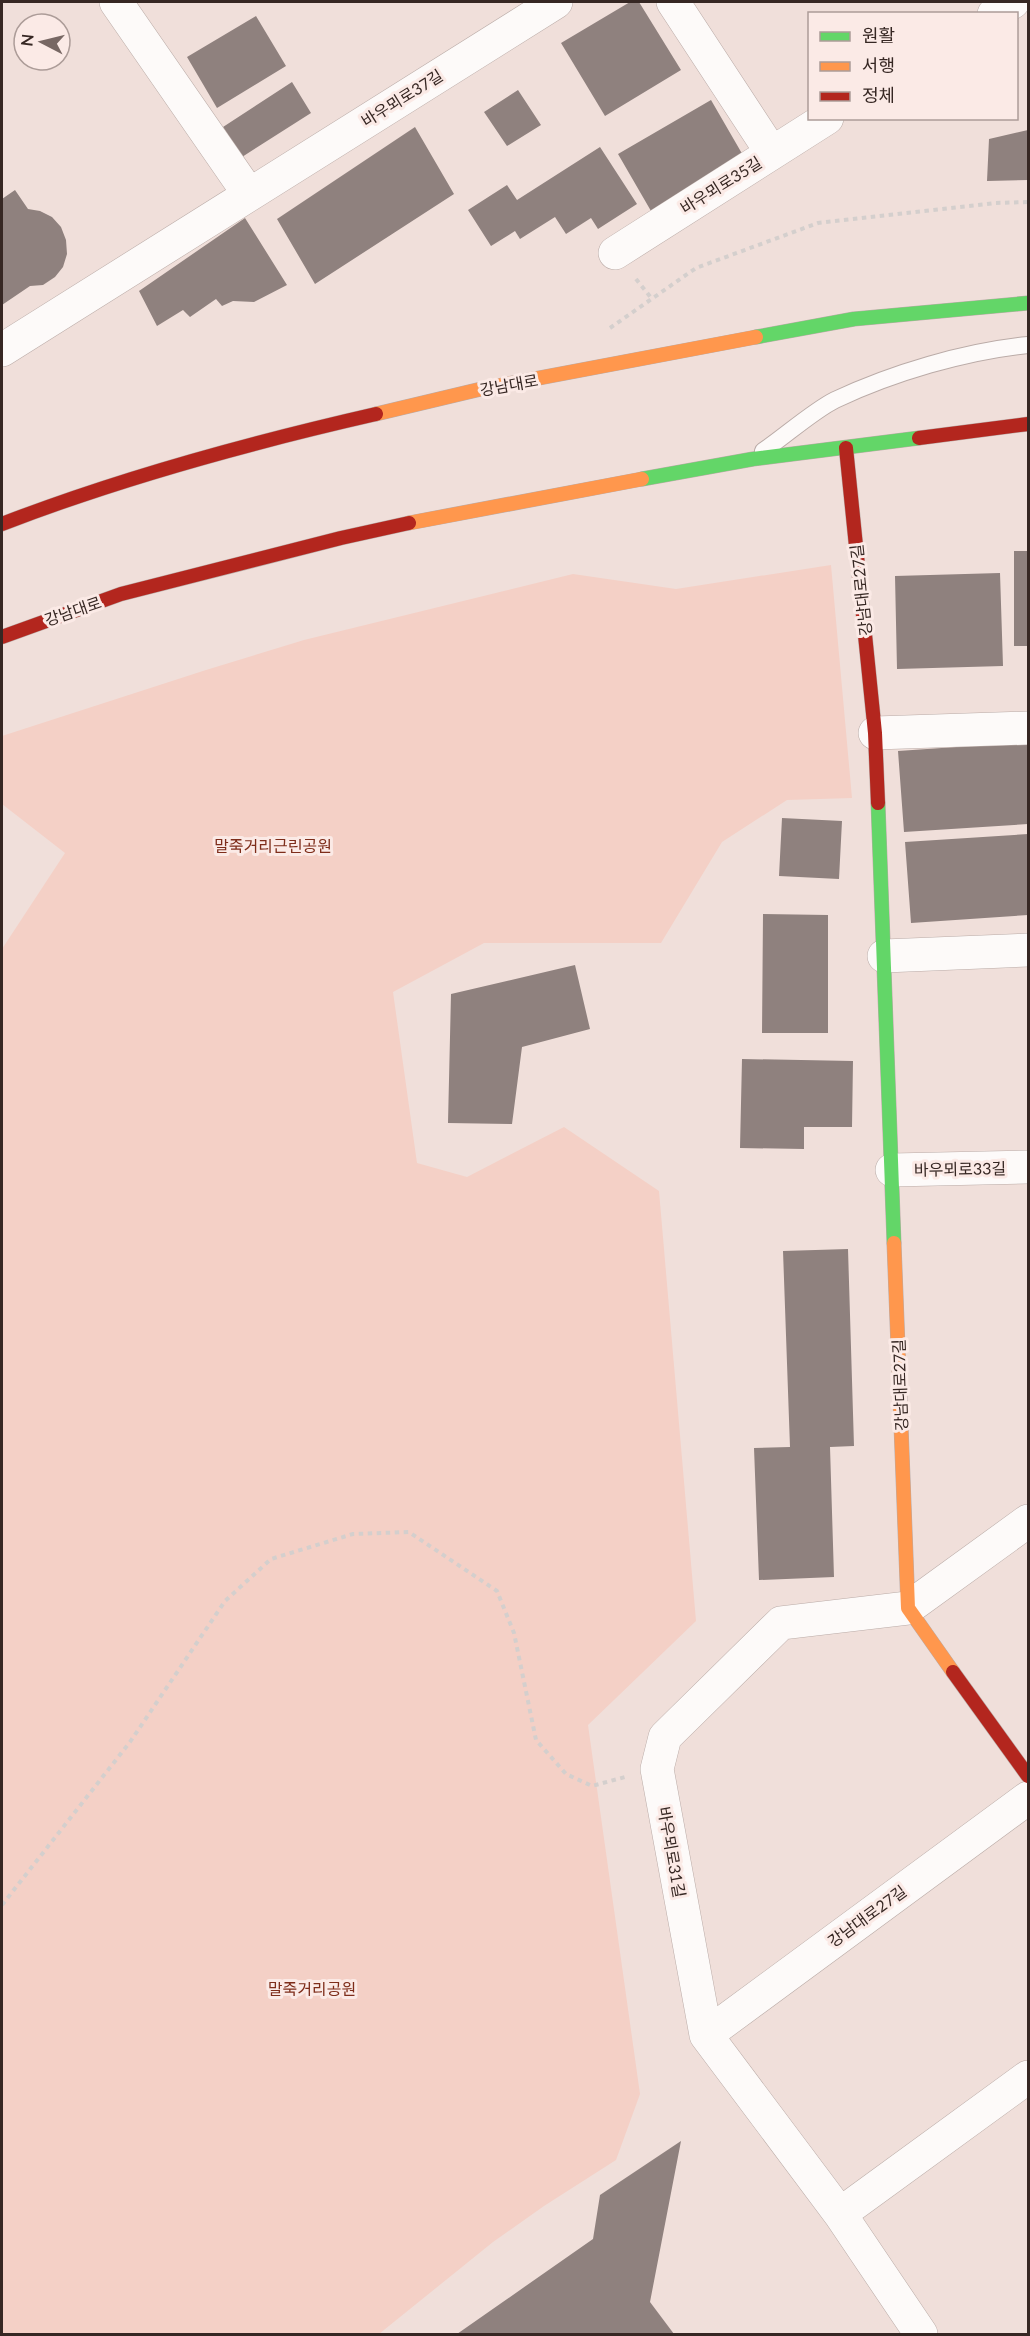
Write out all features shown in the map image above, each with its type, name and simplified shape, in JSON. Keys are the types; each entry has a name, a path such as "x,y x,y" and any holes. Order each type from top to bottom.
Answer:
{"main road":[{"name":"강남대로","path":"2,524 46,507 174,465 280,436 481,389 854,319 1029,303"},
{"name":"강남대로","path":"2,637 121,594 341,538 463,512 753,459 1029,424"},
{"name":"강남대로27길","path":"846,448 875,733 908,1608"},
{"path":"908,1608 1029,1776"}],"street":[{"path":"116,2 249,194"},
{"name":"바우뫼로37길","path":"2,350 556,2"},
{"path":"673,2 772,153"},
{"path":"997,12 1013,2"},
{"name":"바우뫼로35길","path":"615,253 824,120"},
{"path":"875,733 1029,728"},
{"path":"884,956 1029,950"},
{"name":"바우뫼로33길","path":"892,1170 1029,1167"},
{"name":"바우뫼로31길","path":"921,2334 840,2214 706,2035 657,1769 665,1737 781,1623 908,1608 1029,1521"},
{"name":"강남대로27길","path":"706,2035 1029,1798"},
{"path":"840,2214 1029,2077"}],"lane":[{"path":"753,459 833,401 926,365 1001,348 1029,345"}],"path":[{"path":"603,333 696,268 818,223 995,203 1029,202"},
{"path":"2,1905 130,1742 225,1600 271,1559 353,1534 409,1532 497,1591 514,1633 536,1740 566,1774 592,1786 657,1769"}],"green space":[{"name":"말죽거리공원","path":"831,565 852,798 787,800 722,842 661,943 484,943 393,992 417,1163 467,1177 564,1127 659,1191 696,1621 588,1725 640,2094 616,2160 493,2242 379,2334 2,2334 2,949 65,853 2,804 2,736 304,640 573,574 676,589"}],"building":[{"path":"630,2 639,2 681,70 605,116 561,43"},
{"path":"256,16 286,66 217,108 187,57"},
{"path":"292,82 311,113 242,157 223,127"},
{"path":"518,90 541,125 507,146 484,112"},
{"path":"711,100 744,157 651,211 618,154"},
{"path":"415,127 454,194 315,284 277,219"},
{"path":"1028,130 1028,180 987,181 989,139"},
{"path":"600,147 637,204 598,229 591,218 566,234 555,217 520,239 515,231 491,246 468,210 507,185 517,200"},
{"path":"15,190 28,209 40,211 52,217 61,227 66,240 67,254 63,267 55,277 43,285 30,286 2,305 2,199"},
{"path":"245,218 287,285 254,302 233,301 222,306 216,299 190,317 183,310 157,326 139,291"},
{"path":"1014,551 1028,551 1028,646 1014,646"},
{"path":"1000,573 1003,666 897,669 895,576"},
{"path":"1028,742 1028,824 904,832 898,751"},
{"path":"782,818 842,821 839,879 779,876"},
{"path":"1028,834 1028,915 911,923 905,842"},
{"path":"763,914 828,915 828,1033 762,1033"},
{"path":"575,965 590,1029 522,1047 512,1124 448,1123 451,994"},
{"path":"742,1059 853,1061 852,1127 804,1127 804,1149 740,1148"},
{"path":"848,1249 854,1446 830,1447 834,1577 759,1580 754,1448 790,1447 783,1251"},
{"path":"681,2141 650,2302 674,2334 457,2334 593,2239 600,2195"}],"traffic: fast":[{"path":"756,337 854,319 1028,303"},
{"path":"642,479 753,459 919,438"},
{"path":"878,803 894,1243"}],"traffic: slow":[{"path":"376,414 481,389 756,337"},
{"path":"409,523 642,479"},
{"path":"894,1243 908,1608 953,1672"}],"traffic: jam":[{"path":"2,524 94,491 187,462 376,414"},
{"path":"919,438 1028,424"},
{"path":"846,448 875,733 878,803"},
{"path":"2,637 121,594 409,523"},
{"path":"953,1672 1028,1776"}],"park label":[{"name":"말죽거리근린공원","path":"273,846"}]}
